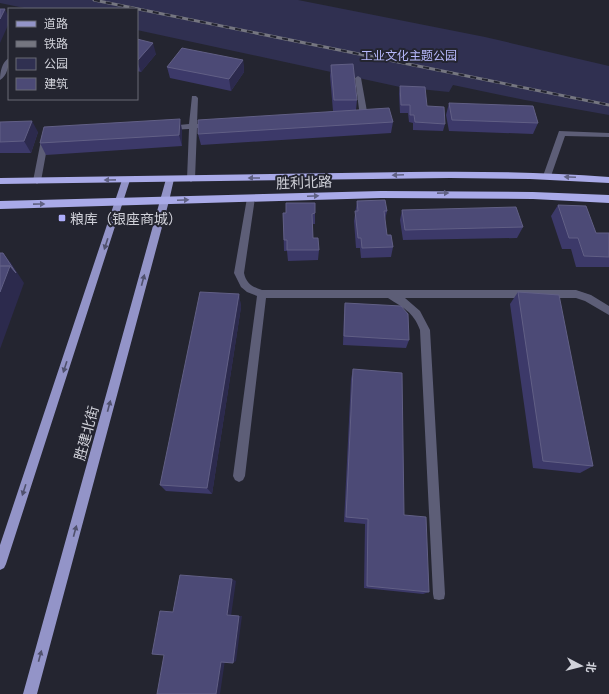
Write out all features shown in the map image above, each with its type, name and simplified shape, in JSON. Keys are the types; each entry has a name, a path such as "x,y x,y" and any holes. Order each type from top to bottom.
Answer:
{"highway":[{"name":"胜利北路","path":"0,181 291,178 426,174 547,176 609,180"},
{"name":"胜利北路","path":"0,205 450,193 562,196 609,199"}],"main road":[{"name":"胜建北街","path":"30,694 170,179"},
{"path":"0,564 126,180"}],"street":[{"path":"0,78 8,62"},
{"path":"358,78 364,117"},
{"path":"191,179 194,98"},
{"path":"162,128 216,125"},
{"path":"547,176 562,133 609,136"},
{"path":"37,181 46,134 53,134"},
{"path":"251,198 239,273 241,283 251,291 262,294 576,294 588,298 609,311"},
{"path":"239,476 262,294"},
{"path":"388,294 401,299 413,309 422,319 425,330 439,594"}],"green space":[{"name":"工业文化主题公园","path":"0,0 298,0 485,37 609,66 609,115 453,85 449,92 400,87 138,30 138,8 24,8 0,3"}],"building":[{"path":"0,9 5,9 0,19"},
{"path":"138,39 153,43 138,60"},
{"path":"182,48 243,60 229,79 167,67"},
{"path":"353,64 357,100 334,100 331,65"},
{"path":"400,86 425,87 427,106 444,107 445,124 415,122 414,115 410,115 410,105 401,105"},
{"path":"449,103 533,106 538,123 452,120"},
{"path":"389,108 393,122 198,134 198,120"},
{"path":"180,119 179,135 40,143 44,127"},
{"path":"32,121 24,141 0,142 0,122"},
{"path":"385,200 387,211 384,211 387,235 391,235 393,247 362,248 361,238 358,238 355,211 358,211 357,201"},
{"path":"286,203 315,203 315,213 312,214 313,238 318,238 319,250 287,250 287,240 284,240 283,213 286,213"},
{"path":"558,205 586,206 596,233 609,233 609,257 584,256 578,238 569,238"},
{"path":"516,207 523,227 405,230 402,210"},
{"path":"0,253 3,253 16,273 10,266 0,266"},
{"path":"0,266 10,266 0,292"},
{"path":"200,292 239,294 207,488 160,485"},
{"path":"518,292 559,295 593,466 543,461"},
{"path":"345,303 401,306 408,314 409,340 344,336"},
{"path":"353,369 402,373 404,515 426,517 429,592 367,586 368,519 346,517"},
{"path":"180,575 232,579 227,615 239,616 233,663 221,662 216,694 157,694 164,655 152,654 160,611 173,612"}],"railway":[{"path":"94,0 133,8"},
{"path":"138,9 609,105"}],"place":[{"name":"粮库（银座商城）","path":"62,218"}]}
